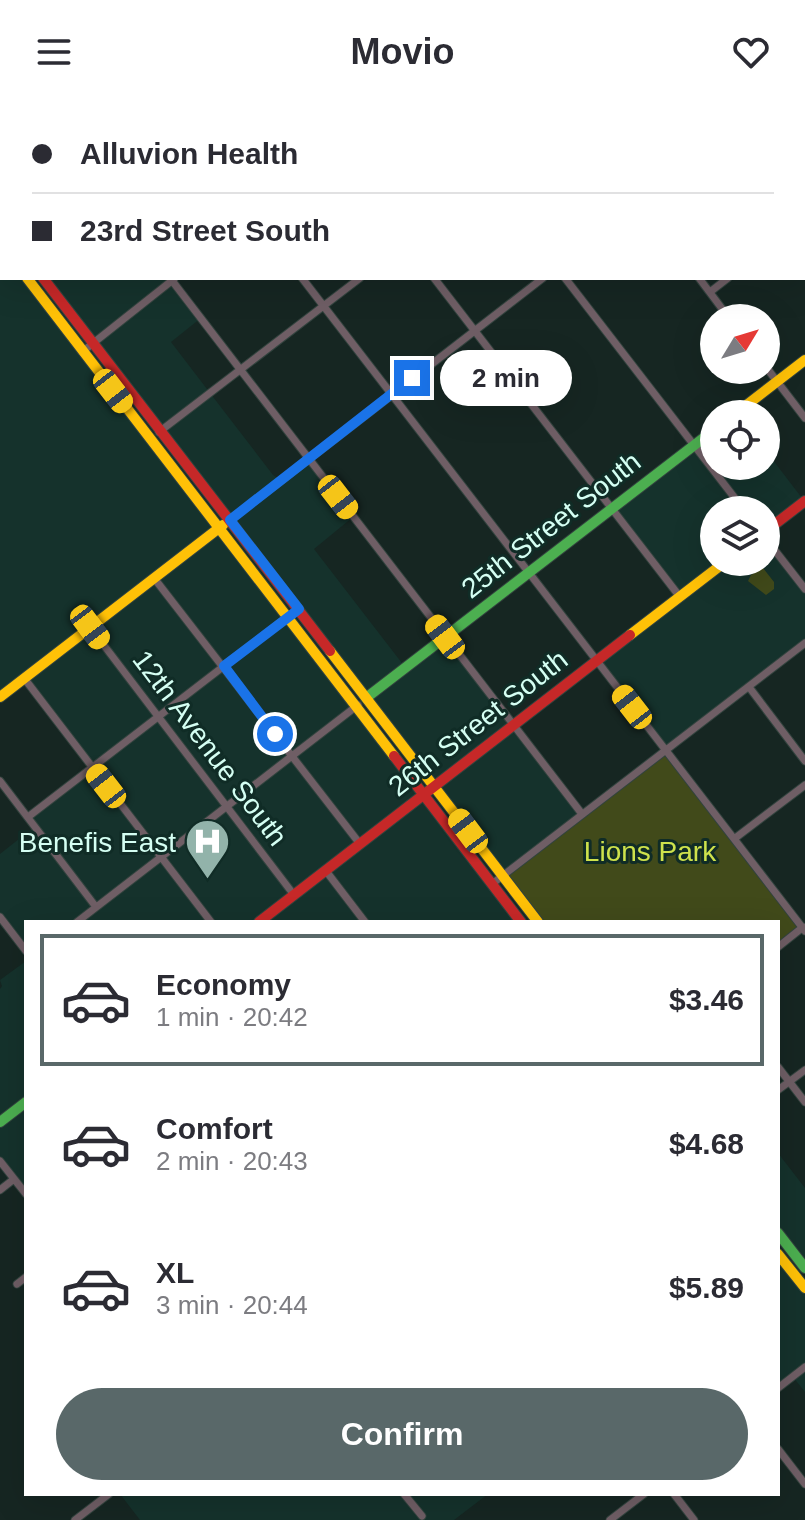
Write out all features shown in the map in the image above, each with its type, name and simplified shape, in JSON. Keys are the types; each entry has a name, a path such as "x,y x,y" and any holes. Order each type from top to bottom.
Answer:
{"main road":[{"path":"28,280 519,920"},
{"path":"45,280 536,920"},
{"path":"780,380 805,360"},
{"path":"753,400 774,384"},
{"name":"25th Street South","path":"366,698 700,441"},
{"path":"780,520 805,501"},
{"path":"0,697 230,520"},
{"name":"26th Street South","path":"262,920 707,576"},
{"path":"0,1122 24,1104"},
{"path":"780,1236 805,1268"},
{"path":"780,1257 805,1288"}],"street":[{"path":"82,352 172,280"},
{"path":"174,280 582,814"},
{"path":"304,280 804,928 780,946"},
{"path":"151,439 357,280"},
{"path":"436,280 680,597"},
{"path":"230,520 540,280"},
{"path":"567,280 733,496"},
{"path":"701,280 719,304"},
{"path":"710,292 725,280"},
{"path":"779,384 805,418"},
{"path":"780,557 805,589"},
{"path":"154,578 360,844"},
{"path":"28,817 299,609"},
{"name":"12th Avenue South","path":"90,627 294,895"},
{"path":"492,884 805,643"},
{"path":"24,678 209,920"},
{"path":"749,687 805,761"},
{"name":"25th Street South","path":"80,920 366,698"},
{"path":"0,781 96,907"},
{"path":"734,839 805,785"},
{"path":"326,871 363,920"},
{"path":"0,917 24,948"},
{"path":"780,1070 805,1102"},
{"path":"780,1089 805,1070"},
{"path":"0,1161 24,1192"},
{"path":"0,1190 14,1179"},
{"path":"17,1284 24,1279"},
{"path":"780,1386 805,1367"},
{"path":"780,1452 805,1484"},
{"path":"75,1520 106,1496"},
{"path":"406,1496 422,1516"},
{"path":"610,1520 641,1496"},
{"path":"676,1496 694,1520"}],"shaded area":[{"path":"0,280 29,280 519,920 24,920 24,948 0,917 0,854 34,827 28,817 92,767 24,678 0,697"},
{"path":"45,280 172,280 201,318 171,342 273,475 281,480 309,459 353,517 314,549 405,667 445,637 582,814 502,875"},
{"path":"700,441 700,480 780,480 780,469 805,502 780,521 780,496 700,496 700,576 780,576 780,557 805,589 805,643 665,750 597,661 680,597 612,508"},
{"path":"24,962 24,1191 0,1161 0,980"},
{"path":"780,1156 805,1188 805,1268 780,1236"},
{"path":"780,1257 805,1288 805,1392 793,1377 780,1387"},
{"path":"122,1496 485,1496 454,1520 140,1520"}],"green space":[{"path":"750,576 769,576 774,589 766,595 748,581"},
{"name":"Lions Park","path":"665,750 802,928 780,945 780,920 536,920 502,875"}],"traffic: fast":[{"path":"366,698 700,441"},
{"path":"0,1122 24,1104"},
{"path":"780,1236 805,1268"}],"traffic: slow":[{"path":"29,280 394,756"},
{"path":"753,400 805,360"},
{"path":"0,697 223,525"},
{"path":"630,635 707,576"},
{"path":"330,651 536,920"},
{"path":"780,1257 805,1288"}],"traffic: jam":[{"path":"45,280 330,651"},
{"path":"780,520 805,501"},
{"path":"262,920 630,635"},
{"path":"394,756 519,920"}],"place":[{"name":"Benefis East","path":"207,881"}],"route":[{"path":"275,734 224,666 299,609 230,520 412,378"}]}
